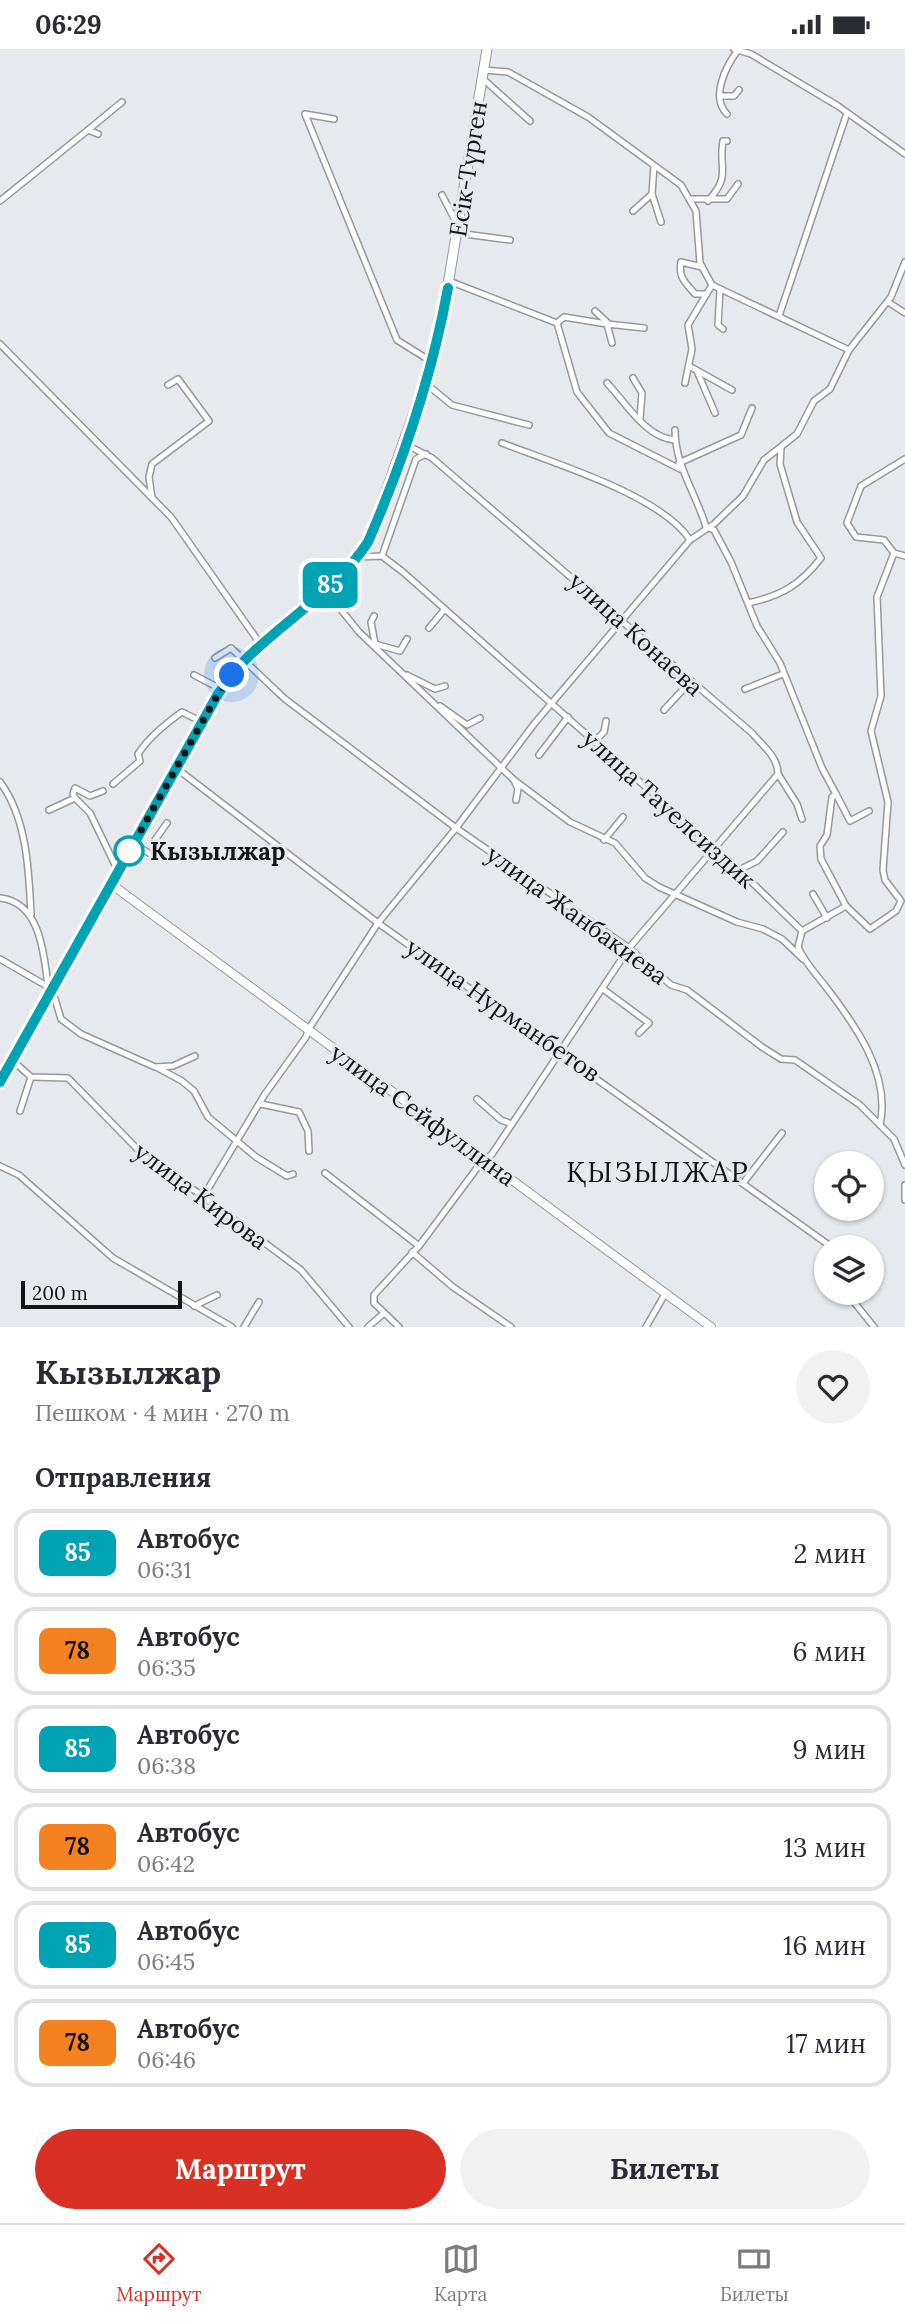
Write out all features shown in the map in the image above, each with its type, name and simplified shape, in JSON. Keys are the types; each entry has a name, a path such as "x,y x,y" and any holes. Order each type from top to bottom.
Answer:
{"main road":[{"name":"Есік-Түрген","path":"0,1082 50,987 222,689 243,661 358,558 378,520 432,362 449,285 487,49"}],"street":[{"path":"727,114 722,108 722,81 736,50 747,51 847,113 905,153"},
{"path":"483,74 508,72 523,79 588,117 681,185 692,199 696,211 702,267 712,285 849,350"},
{"path":"483,74 530,121"},
{"path":"721,96 734,96 739,90"},
{"path":"0,201 122,102"},
{"path":"779,316 847,113"},
{"path":"334,119 304,114 397,339 432,362"},
{"path":"88,130 98,134"},
{"path":"708,201 724,177 722,147 723,141 727,141"},
{"path":"654,166 652,194 661,222"},
{"path":"692,199 727,199 738,184"},
{"path":"633,211 652,194"},
{"path":"442,195 458,230 510,240"},
{"path":"702,267 681,262 679,269 681,279 695,294 706,294"},
{"path":"203,1197 219,1167 238,1143 378,923 456,828 551,702 690,540 706,527 715,524 743,496 764,460 797,434 814,401 830,389 849,350 888,302 905,262"},
{"path":"449,285 557,323"},
{"path":"685,383 692,338 688,325 712,285"},
{"path":"720,289 718,325 723,329"},
{"path":"888,302 905,313"},
{"path":"595,311 609,324 612,343"},
{"path":"557,323 564,317 644,328"},
{"path":"557,323 577,392 609,433 680,466"},
{"path":"0,344 171,517 261,646"},
{"path":"689,366 732,390"},
{"path":"697,371 715,413"},
{"path":"633,378 642,393 640,419"},
{"path":"152,498 149,477 152,464 209,421 178,379 168,385"},
{"path":"425,383 452,405 529,425"},
{"path":"607,383 640,419 663,439 675,440"},
{"path":"680,466 741,435 752,408"},
{"path":"675,430 680,466 687,477 706,527 713,530 719,541 783,674 822,768 850,821 869,811"},
{"path":"502,443 638,498 670,519 690,540"},
{"name":"улица Конаева","path":"405,444 426,454 752,733 778,765 778,774 797,804 802,819"},
{"path":"748,603 778,595 800,583 821,558 797,522 780,464 780,448"},
{"path":"358,558 382,556 416,460 426,454"},
{"path":"905,459 861,486 848,513 847,523 856,537 884,540 894,553 905,556"},
{"path":"836,794 829,807 827,835 820,846 821,859 846,906 870,929 896,911 901,901 885,880 883,870 888,802 871,731 881,696 877,597 894,553"},
{"name":"улица Тауелсиздик","path":"382,556 568,717 739,870 802,931"},
{"path":"325,590 359,632 375,644 434,704 502,766 519,789 516,800"},
{"path":"429,628 444,610"},
{"path":"374,616 371,622 375,644"},
{"path":"375,644 400,651 407,639"},
{"path":"215,658 231,648 243,661"},
{"name":"улица Жанбакиева","path":"243,661 285,699 456,828 629,948 671,985 687,990 781,1059 795,1060 860,1105 894,1139 905,1165"},
{"path":"399,669 435,689 446,686"},
{"path":"745,689 783,674"},
{"path":"194,675 222,689"},
{"path":"664,710 690,682"},
{"path":"434,704 467,725 480,719"},
{"path":"113,784 139,761 138,754 144,745 170,720 182,712 202,722"},
{"path":"539,755 568,717"},
{"path":"594,743 604,732 606,721"},
{"name":"улица Нурманбетов","path":"176,768 378,923 815,1235"},
{"path":"399,1327 373,1303 374,1295 418,1247 486,1161 629,948 778,774"},
{"path":"514,780 562,817 615,843 645,878 675,895 737,922 763,929 784,941 790,943 798,939 802,931 846,906"},
{"path":"71,781 75,788 90,796 103,791"},
{"path":"0,782 11,797 22,836 31,915 61,1020 81,1034 182,1081 194,1091 208,1117 238,1143 287,1176 293,1174"},
{"path":"75,788 75,798 90,813 118,871"},
{"path":"49,810 75,798"},
{"path":"604,839 623,817"},
{"path":"134,843 155,857 155,840 167,823"},
{"path":"739,870 757,861 783,832"},
{"name":"улица Сейфуллина","path":"111,884 711,1327"},
{"name":"улица Сейфуллина","path":"105,895 119,892 136,900"},
{"path":"813,894 827,918"},
{"path":"0,898 22,904 31,915"},
{"path":"798,939 803,959"},
{"path":"784,941 803,959 844,1011 872,1058 885,1104 880,1125"},
{"path":"0,959 50,987"},
{"path":"603,989 649,1023 639,1033"},
{"path":"155,1067 173,1066 195,1056"},
{"path":"12,1060 31,1077 20,1111"},
{"name":"улица Кирова","path":"31,1077 68,1078 150,1163 203,1197 301,1270 349,1327"},
{"path":"477,1099 501,1120 512,1124"},
{"path":"261,1104 299,1112 308,1131 309,1151"},
{"path":"744,1182 782,1132"},
{"path":"0,1166 19,1174 113,1258 232,1327"},
{"path":"324,1173 418,1247"},
{"path":"905,1185 905,1200"},
{"path":"412,1252 453,1287 511,1327"},
{"path":"646,1327 665,1294"},
{"path":"194,1306 217,1296"},
{"path":"244,1327 259,1302"},
{"path":"856,1305 874,1327"},
{"path":"368,1327 383,1314"}],"bus line":[{"name":"85","path":"0,1082 218,694 243,661 325,590 358,558 368,542 386,498 438,345 448,288"}],"place":[{"name":"Кызылжар","path":"129,851"}],"district":[{"name":"ҚЫЗЫЛЖАР","path":"658,1172"}],"route":[{"path":"129,851 126,857 218,694 232,675"}]}
